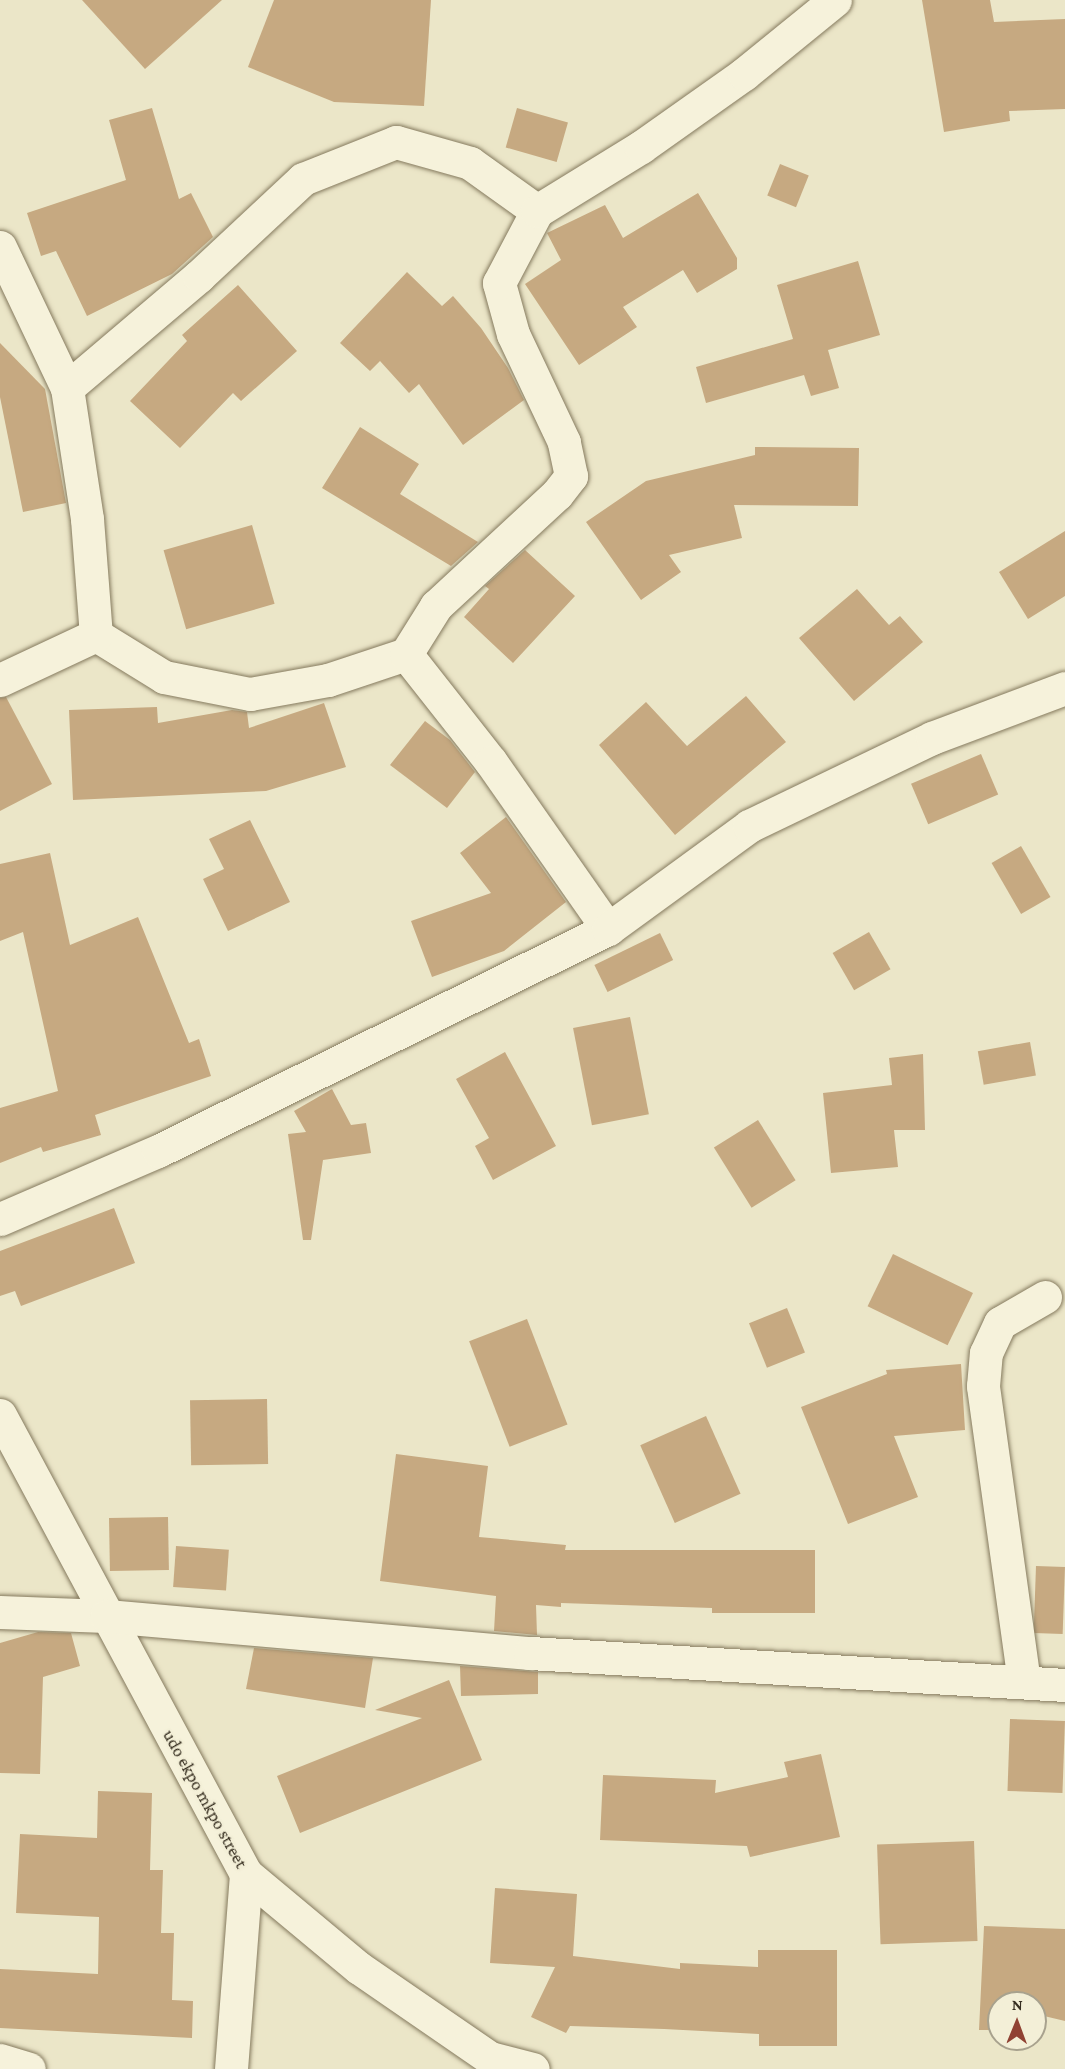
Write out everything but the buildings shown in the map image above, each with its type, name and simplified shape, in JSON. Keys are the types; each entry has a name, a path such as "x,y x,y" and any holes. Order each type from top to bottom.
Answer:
{"street":[{"path":"96,635 164,677 250,694 328,680 406,654 436,606 557,494 571,476 564,442 513,334 499,282 537,211 669,128 744,74 835,0"},
{"path":"67,388 199,276 303,179 396,142 470,163 537,211"},
{"path":"0,247 67,388 87,519 96,635"},
{"path":"0,680 96,635"},
{"path":"406,654 491,762 608,929"},
{"path":"0,1219 158,1151 608,929 749,826 932,738 1065,688"},
{"path":"1024,1682 983,1386 986,1353 1000,1323 1045,1297"},
{"name":"udo ekpo mkpo street","path":"0,1415 246,1874 359,1968 480,2051 533,2069"},
{"path":"0,1612 106,1616 530,1653 1065,1685"},
{"path":"231,2069 246,1874"},
{"path":"0,2060 30,2069"}]}
